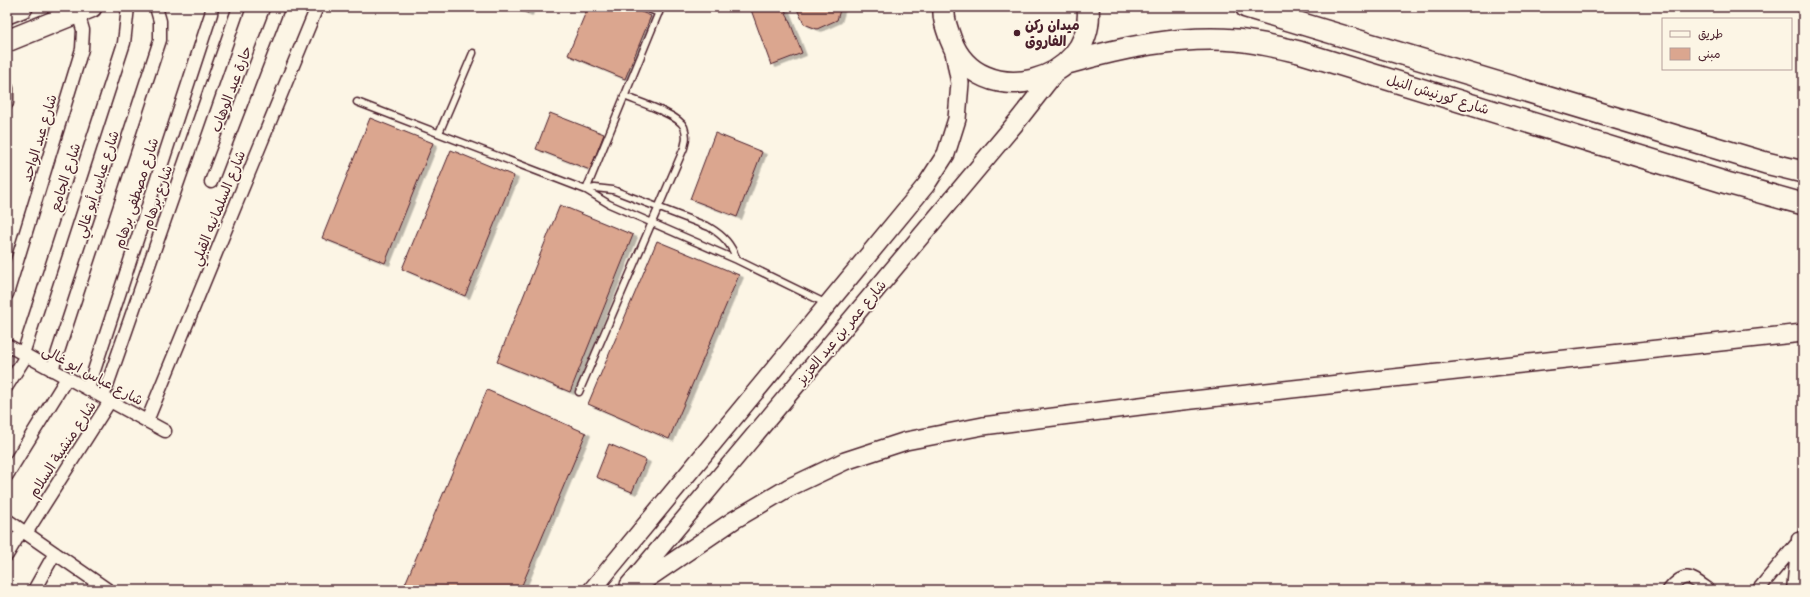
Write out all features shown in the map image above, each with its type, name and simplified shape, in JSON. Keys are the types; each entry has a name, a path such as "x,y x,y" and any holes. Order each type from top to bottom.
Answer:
{"highway":[{"path":"7,13 22,7"},
{"path":"931,7 945,16 953,47 965,62 980,74 998,81 1018,84 1030,82 1061,68 1079,48 1086,31 1088,7"},
{"name":"شارع كورنيش النيل","path":"1246,7 1766,163 1803,172"},
{"path":"7,41 84,10"},
{"name":"شارع كورنيش النيل","path":"1061,68 1110,51 1191,40 1235,40 1261,44 1299,52 1803,204"}],"main road":[{"name":"شارع عمر بن عبد العزيز","path":"592,590 926,186 946,154 957,119 960,83 953,47"},
{"name":"شارع عمر بن عبد العزيز","path":"625,590 1061,68"},
{"path":"631,590 734,520 788,488 845,461 906,440 983,426 1156,404 1803,333"}],"street":[{"name":"شارع الجامع","path":"7,386 24,355 124,43 128,7"},
{"name":"شارع عباس أبو غالي","path":"52,370 160,40 160,21 156,7"},
{"name":"شارع مصطفى برهام","path":"88,389 211,14 212,7"},
{"name":"شارع برهام","path":"107,399 239,7"},
{"name":"حارة عبد الوهاب","path":"211,182 278,7"},
{"name":"شارع السلمانيه القبلي","path":"147,421 316,7"},
{"name":"شارع عبد الواحد","path":"7,294 82,49 84,10"},
{"path":"7,88 7,103"},
{"name":"شارع عباس ابو غالى","path":"7,345 165,431"},
{"path":"7,475 67,378"},
{"name":"شارع منشية السلام","path":"7,555 24,532 107,399"},
{"path":"7,520 108,590"},
{"path":"1758,590 1801,537"},
{"path":"1793,590 1801,537"},
{"path":"34,590 55,553"},
{"path":"1669,590 1676,581 1687,577 1694,579 1709,590"}],"lane":[{"path":"586,190 660,10 644,7"},
{"path":"439,133 474,53"},
{"path":"579,392 659,208 684,148 687,137 684,126 675,118 624,96"},
{"path":"357,102 586,190 605,202 652,224 737,260 828,304"},
{"path":"586,190 604,188 709,227 722,235 732,246 737,260"}],"building":[{"path":"513,7 530,7 528,13"},
{"path":"588,7 629,7 651,16 625,79 568,55"},
{"path":"750,7 784,7 802,53 771,65"},
{"path":"796,7 841,7 837,20 817,29 804,24"},
{"path":"550,113 604,134 590,170 536,149"},
{"path":"370,118 433,143 385,263 322,238"},
{"path":"715,133 762,152 737,217 690,199"},
{"path":"451,150 514,176 465,296 402,269"},
{"path":"560,205 633,235 570,392 497,362"},
{"path":"657,241 739,275 669,439 588,404"},
{"path":"487,390 586,433 520,590 419,590 405,584"},
{"path":"609,444 646,460 632,492 596,477"}],"place":[{"name":"ميدان ركن الفاروق","path":"1017,33"}]}
